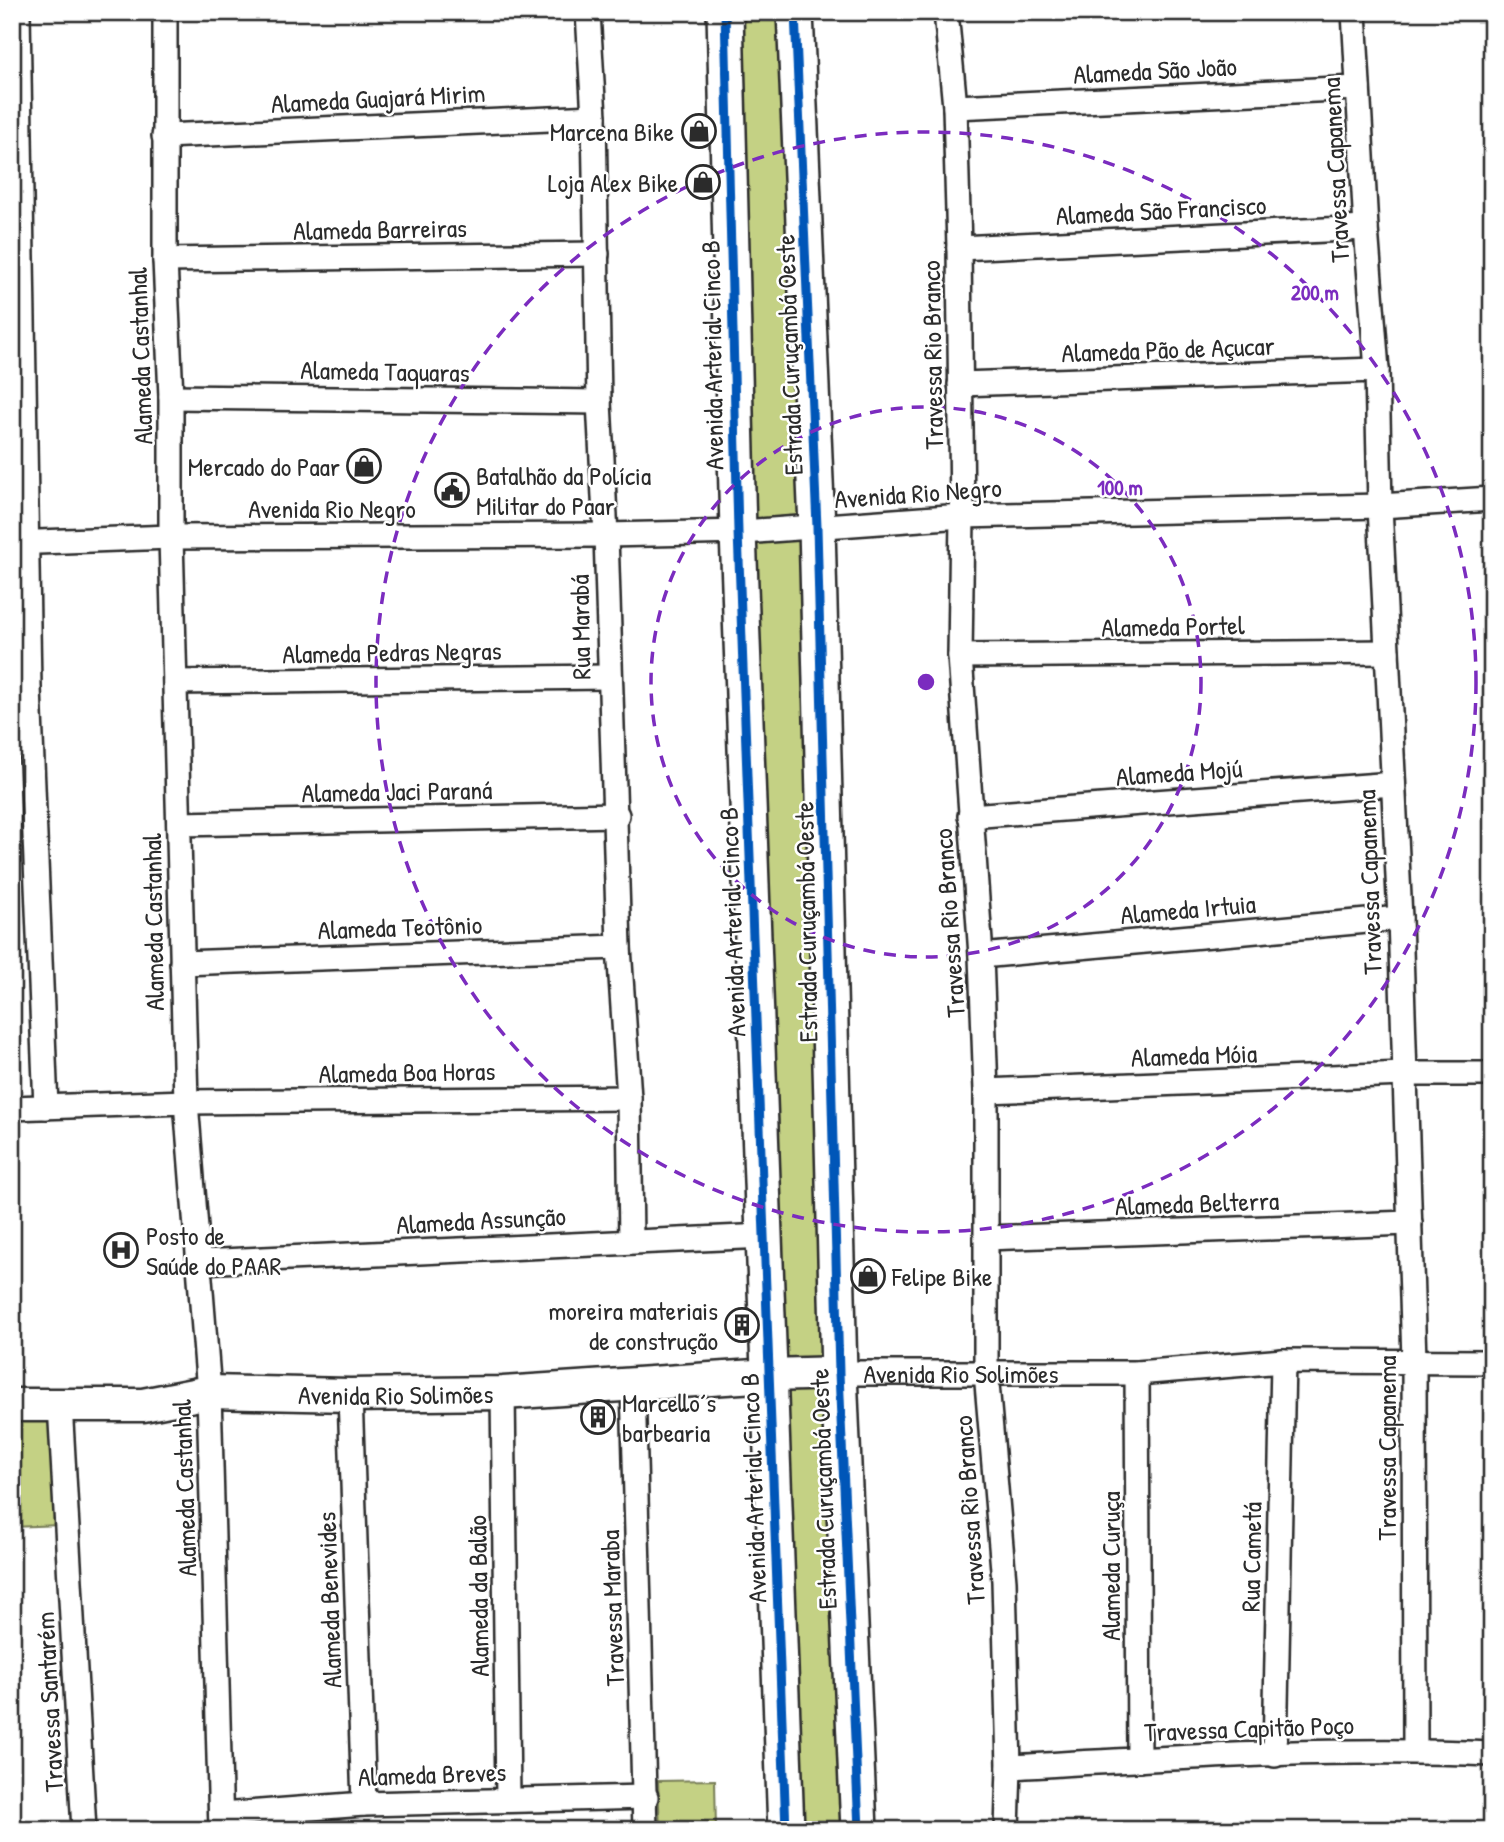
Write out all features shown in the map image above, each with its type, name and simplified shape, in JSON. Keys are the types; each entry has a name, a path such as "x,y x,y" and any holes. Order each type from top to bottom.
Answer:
{"main road":[{"name":"Avenida Arterial Cinco B","path":"725,12 738,532 786,1830"},
{"name":"Estrada Curuçambá Oeste","path":"795,12 817,527 839,1373 859,1830"},
{"name":"Avenida Rio Solimões","path":"12,1405 143,1405 209,1392 350,1395 503,1392 839,1373"}],"street":[{"path":"18,12 21,688 46,1107"},
{"name":"Alameda Castanhal","path":"165,12 165,260 171,397 171,537 186,1102 209,1392 221,1822"},
{"name":"Rua Marabá","path":"589,12 594,117 599,402 617,815 619,947 629,1098 631,1241"},
{"name":"Travessa Rio Branco","path":"946,12 955,107 959,248 962,516 960,656 981,956 986,1091 986,1372 1004,1581 1009,1767 1007,1830"},
{"name":"Travessa Capanema","path":"1354,12 1377,370 1380,506 1400,918 1414,1360 1415,1750"},
{"name":"Alameda São João","path":"955,107 1358,88"},
{"name":"Alameda Guajará Mirim","path":"164,136 594,117"},
{"name":"Alameda São Francisco","path":"959,248 1366,228"},
{"name":"Alameda Barreiras","path":"165,260 597,254"},
{"name":"Alameda Pão de Açucar","path":"960,384 1377,370"},
{"name":"Alameda Taquaras","path":"171,397 599,402"},
{"name":"Avenida Rio Negro","path":"19,542 171,537 738,532 962,516 1380,506 1492,499"},
{"name":"Alameda Portel","path":"960,656 1387,652"},
{"name":"Alameda Pedras Negras","path":"175,682 609,677"},
{"name":"Alameda Mojú","path":"970,816 1393,784"},
{"name":"Alameda Jaci Paraná","path":"179,824 617,815"},
{"name":"Alameda Irtuia","path":"981,956 1400,918"},
{"name":"Alameda Teotônio","path":"182,963 619,947"},
{"name":"Alameda Móia","path":"986,1091 1404,1074 1492,1074"},
{"name":"Alameda Boa Horas","path":"12,1108 186,1102 629,1098"},
{"name":"Alameda Belterra","path":"986,1238 1410,1223"},
{"name":"Alameda Assunção","path":"200,1262 765,1236"},
{"name":"Avenida Rio Solimões","path":"839,1373 1137,1373 1283,1361 1492,1362"},
{"name":"Rua Cametá","path":"1275,1755 1283,1361"},
{"name":"Alameda Curuça","path":"1137,1373 1139,1760"},
{"name":"Travessa Maraba","path":"633,1385 645,1830"},
{"name":"Alameda da Balão","path":"503,1392 508,1799"},
{"name":"Alameda Benevides","path":"350,1395 364,1804"},
{"name":"Travessa Santarém","path":"60,1404 84,1830"},
{"name":"Travessa Capitão Poço","path":"1009,1767 1415,1750 1492,1754"},
{"name":"Alameda Breves","path":"221,1822 364,1804 646,1797"}],"green space":[{"path":"725,12 795,12 857,1830 791,1830"},
{"path":"57,1413 60,1525 12,1527 12,1415"},
{"path":"715,1780 716,1830 660,1830 658,1781"}],"cycle path":[{"path":"725,12 738,532 786,1830"},
{"path":"795,12 817,527 839,1373 859,1830"}],"place":[{"name":"Marcena Bike","path":"699,131"},
{"name":"Loja Alex Bike","path":"703,182"},
{"name":"Mercado do Paar","path":"364,466"},
{"name":"Batalhão da Polícia Militar do Paar","path":"452,490"},
{"name":"Posto de Saúde do PAAR","path":"121,1250"},
{"name":"Felipe Bike","path":"868,1276"},
{"name":"moreira materiais de construção","path":"742,1325"},
{"name":"Marcello´s barbearia","path":"598,1417"}]}
